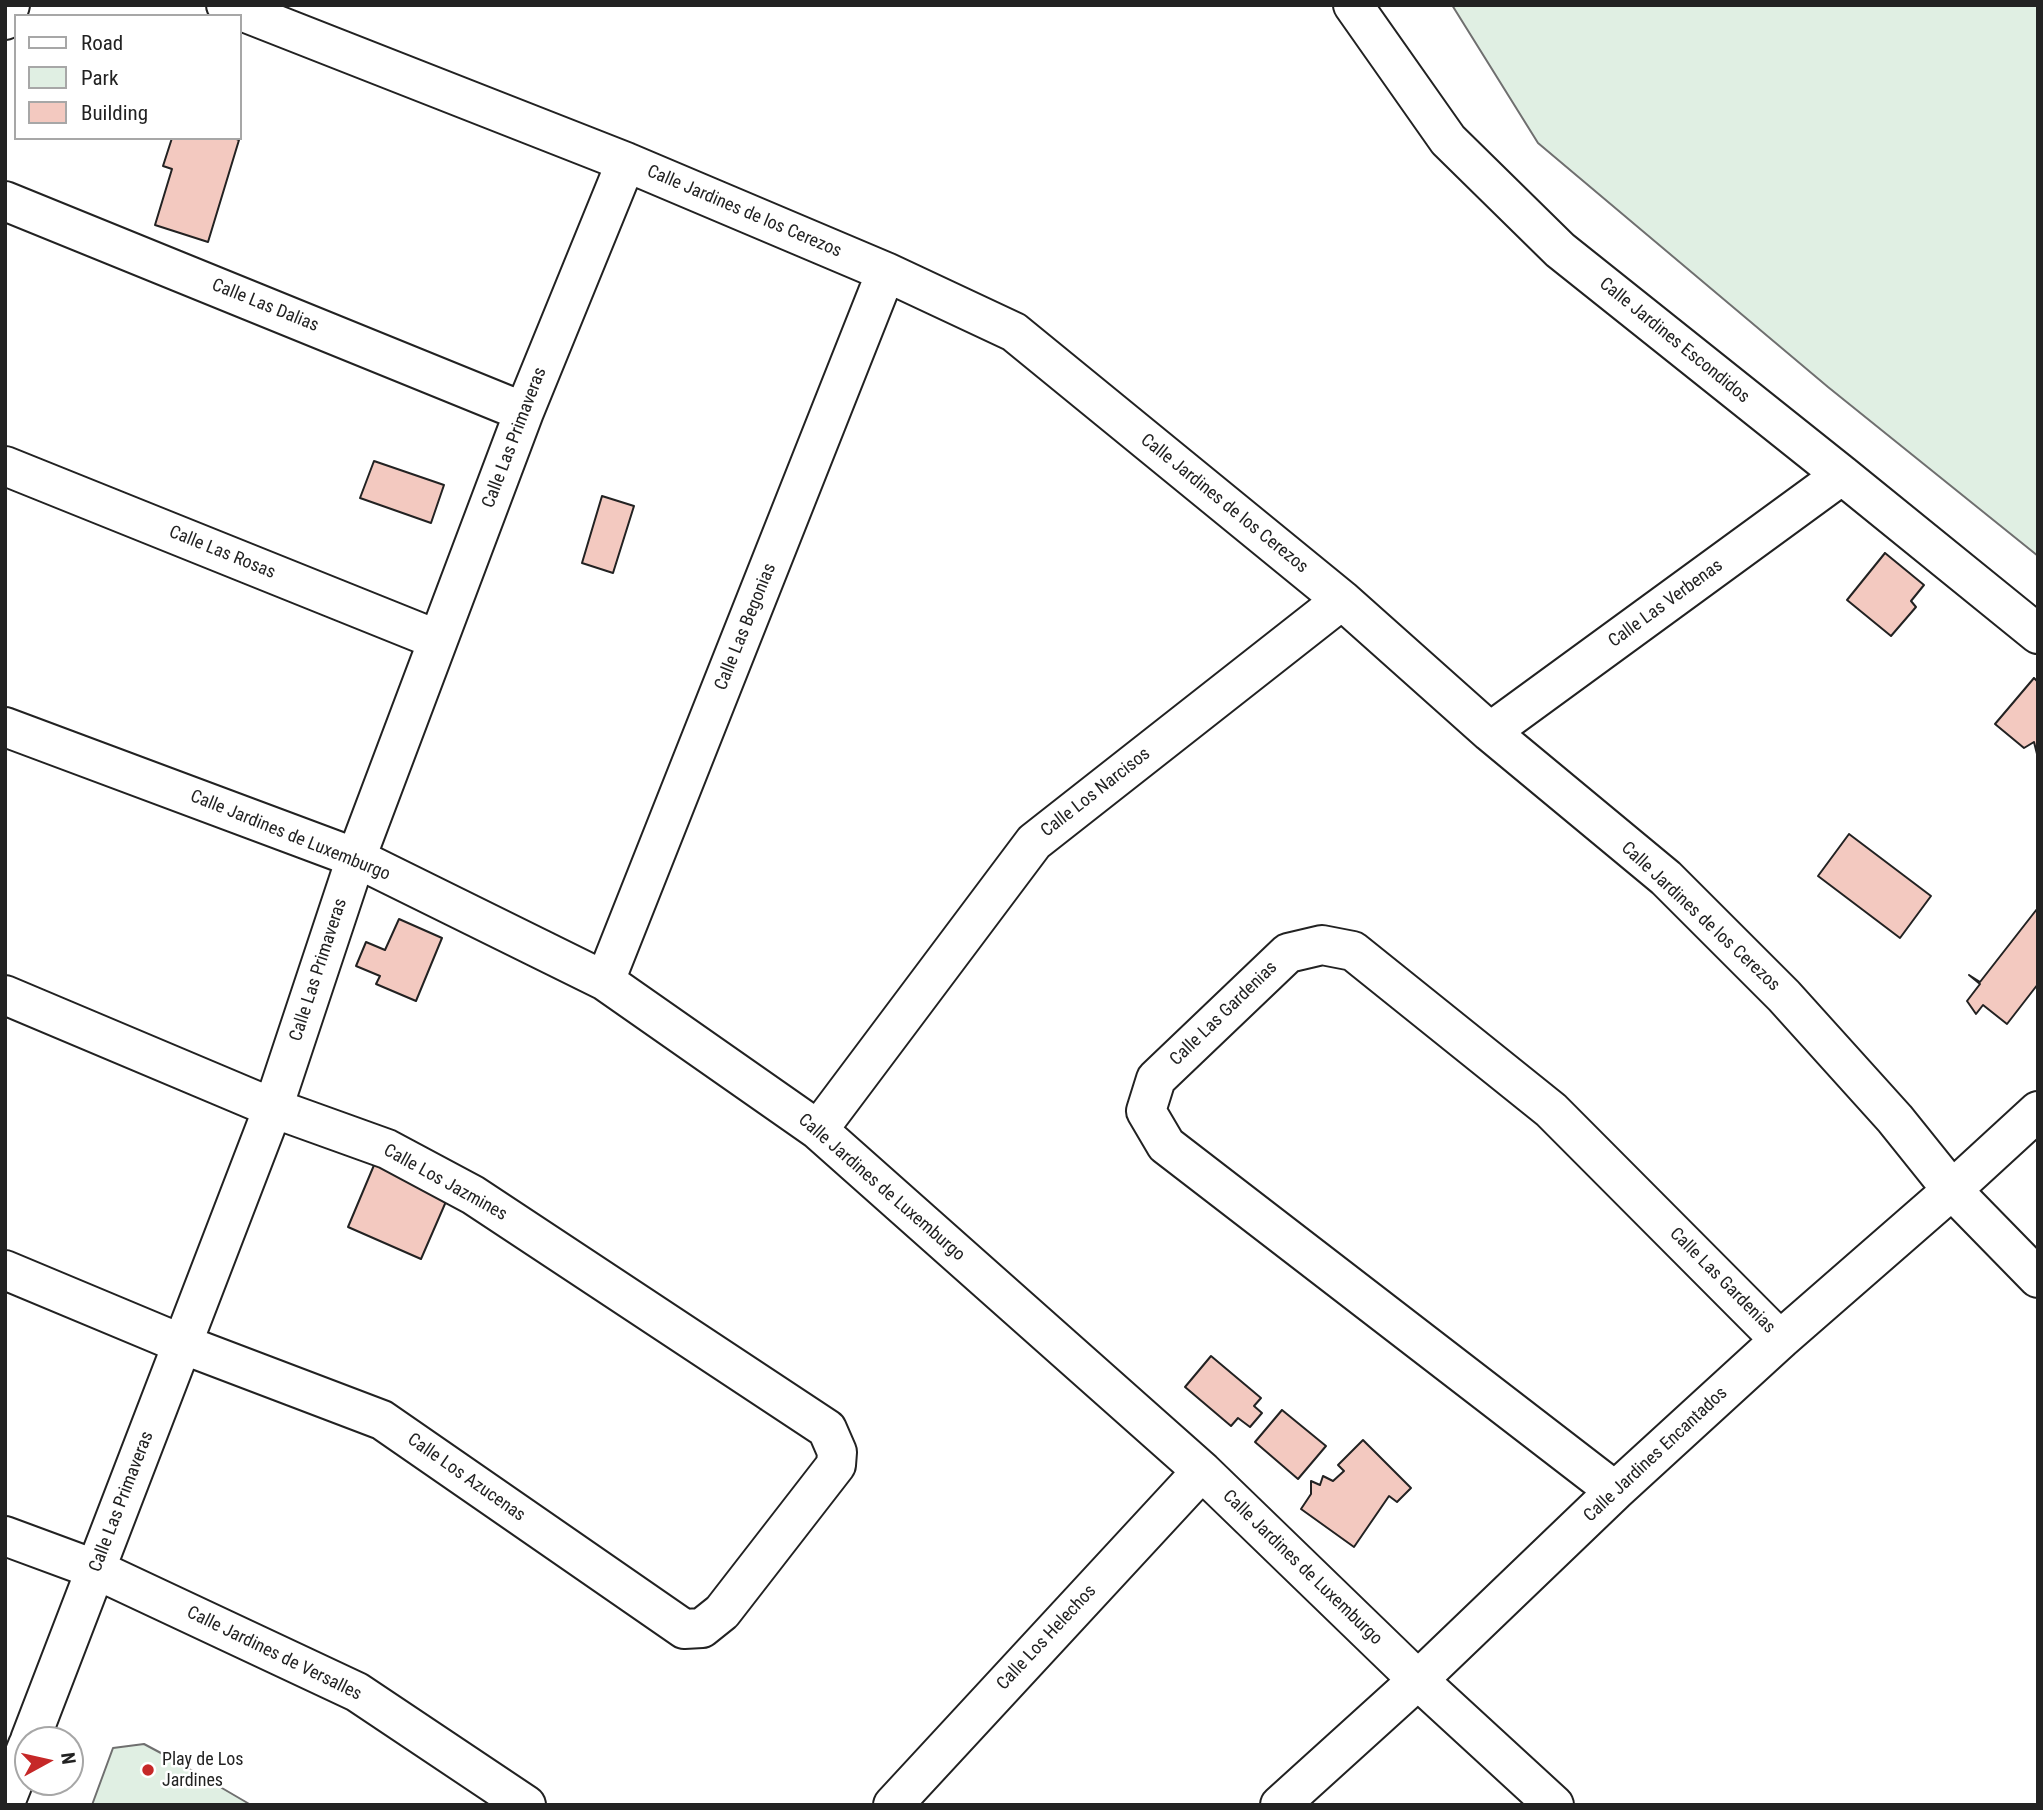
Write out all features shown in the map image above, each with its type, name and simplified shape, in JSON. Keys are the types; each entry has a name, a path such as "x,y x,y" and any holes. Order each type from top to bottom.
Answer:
{"street":[{"path":"5,20 10,5"},
{"name":"Calle Jardines de los Cerezos","path":"226,5 626,162 886,272 1014,332 1342,600 1490,732 1666,878 1793,1006 1895,1119 1952,1190 2038,1278"},
{"name":"Calle Jardines Escondidos","path":"1353,5 1448,140 1560,250 2038,634"},
{"name":"Calle Las Primaveras","path":"36,1726 273,1108 356,858 524,412 626,162"},
{"name":"Calle Las Dalias","path":"5,201 524,412"},
{"name":"Calle Las Begonias","path":"605,981 886,272"},
{"name":"Calle Las Rosas","path":"5,466 438,640"},
{"name":"Calle Las Verbenas","path":"1490,732 1842,475"},
{"name":"Calle Los Narcisos","path":"818,1130 1034,842 1342,600"},
{"name":"Calle Jardines de Luxemburgo","path":"5,727 356,858 605,981 818,1130 1202,1471 1418,1680 1554,1805"},
{"name":"Calle Las Gardenias","path":"1615,1491 1166,1145 1146,1111 1156,1079 1288,953 1322,945 1353,951 1551,1110 1780,1340"},
{"name":"Calle Los Jazmines","path":"5,995 273,1108 387,1149 473,1195 827,1429 836,1452"},
{"name":"Calle Jardines Encantados","path":"1280,1805 1418,1680 1615,1491 2038,1111"},
{"name":"Calle Los Azucenas","path":"5,1270 182,1344 382,1420 684,1629 702,1628 722,1612 836,1465 836,1452"},
{"name":"Calle Los Helechos","path":"893,1805 1202,1471"},
{"name":"Calle Jardines de Versalles","path":"5,1536 97,1570 358,1692 526,1805"},
{"path":"5,1803 14,1780"}],"green space":[{"path":"1452,5 2038,5 2038,556 1828,387 1538,143"},
{"name":"Play de Los Jardines","path":"144,1744 251,1805 92,1805 113,1748"}],"building":[{"path":"171,140 239,140 208,242 155,225 172,169 163,166"},
{"path":"374,461 444,485 431,523 360,498"},
{"path":"602,496 634,506 613,573 582,563"},
{"path":"1885,553 1924,585 1911,601 1916,607 1891,636 1847,600"},
{"path":"2034,678 2038,682 2038,758 2034,742 2024,748 1995,724"},
{"path":"1849,834 1931,896 1900,938 1818,876"},
{"path":"2037,909 2038,984 2007,1024 1983,1005 1976,1014 1967,1001 1980,984 1969,975 1980,982"},
{"path":"399,919 442,938 416,1001 376,984 380,976 356,966 366,942 385,950"},
{"path":"377,1158 451,1190 421,1259 348,1227"},
{"path":"1211,1356 1261,1398 1254,1406 1262,1413 1250,1427 1238,1418 1231,1426 1185,1387"},
{"path":"1282,1410 1326,1446 1298,1479 1255,1442"},
{"path":"1363,1440 1411,1488 1397,1502 1389,1496 1354,1547 1301,1509 1311,1494 1311,1481 1320,1485 1323,1476 1333,1481 1344,1471 1338,1465"}],"place":[{"name":"Play de Los Jardines","path":"148,1770"}]}
